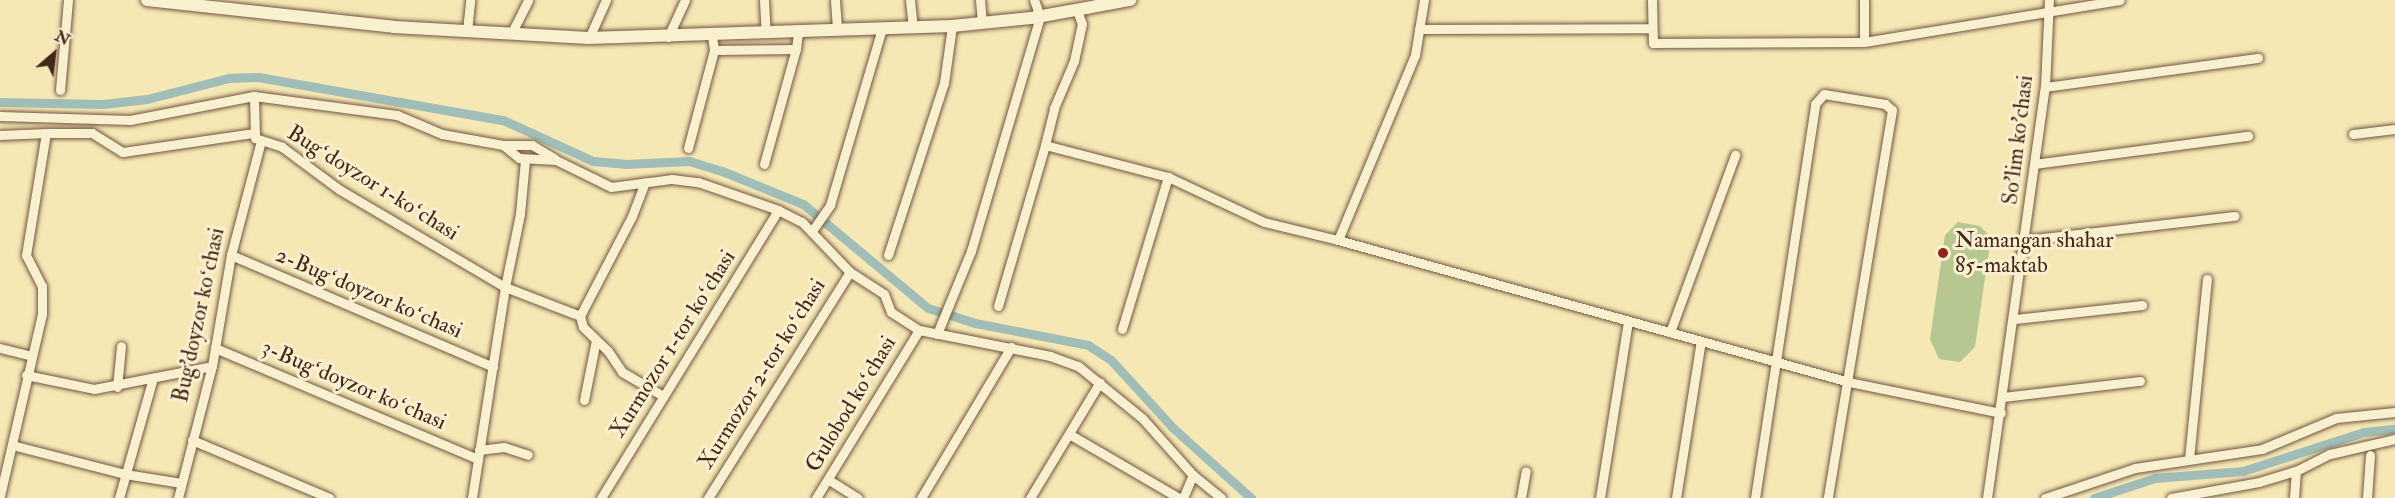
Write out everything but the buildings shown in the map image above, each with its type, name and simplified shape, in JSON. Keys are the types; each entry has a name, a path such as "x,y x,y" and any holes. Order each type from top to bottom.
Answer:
{"street":[{"path":"60,90 68,0"},
{"path":"147,0 281,17 589,38 952,26 1040,17 1121,1"},
{"path":"467,31 470,0"},
{"path":"511,34 528,0"},
{"path":"589,38 606,0"},
{"path":"668,37 685,0"},
{"path":"764,0 766,33"},
{"path":"835,0 837,30"},
{"path":"910,0 913,27"},
{"path":"980,0 982,23"},
{"path":"938,332 971,251 1040,17 1034,0"},
{"path":"1338,240 1401,90 1419,29 1424,0"},
{"path":"1652,0 1653,43 1864,42 2049,5 2120,0"},
{"path":"1864,0 1864,42"},
{"name":"So'lim ko'chasi","path":"1987,498 2026,240 2045,87 2049,5"},
{"path":"998,306 1054,108 1074,61 1082,24 1077,10"},
{"path":"888,255 944,83 952,26"},
{"path":"813,229 830,205 882,28"},
{"path":"1419,29 1651,28"},
{"path":"764,164 796,49 798,32"},
{"path":"688,148 714,50 712,35"},
{"path":"714,50 796,49"},
{"path":"2045,87 2258,58"},
{"path":"1755,498 1818,98 1828,94 1886,104 1892,110 1849,382 1828,498"},
{"path":"0,116 130,120 254,96 377,111 442,134 503,145 532,145 556,160 612,187 689,179 778,210 813,229 850,272 884,294 891,312 919,330 938,332 1067,360 1100,382 1142,418 1193,475 1221,498"},
{"name":"Bugʻdoyzor 1-koʻchasi","path":"254,96 253,133 261,141 282,147 340,189 505,287 580,316"},
{"path":"2353,134 2395,129"},
{"path":"0,496 43,300 42,286 26,255 26,242 46,133"},
{"path":"0,135 92,133 123,152 253,133"},
{"path":"2034,164 2248,136"},
{"name":"Bug'doyzor koʻchasi","path":"178,498 212,366 231,255 261,141"},
{"path":"503,145 525,160 556,160"},
{"path":"1045,145 1168,177 1264,222 1338,240 1849,382 2001,414"},
{"path":"1670,332 1735,155"},
{"path":"472,498 505,287 520,214 525,160"},
{"path":"1122,329 1168,177"},
{"path":"645,182 632,216 580,316 584,327 621,372 663,396"},
{"name":"Xurmozor 1-tor koʻchasi","path":"601,498 778,210"},
{"path":"2026,240 2235,216"},
{"name":"2-Bugʻdoyzor koʻchasi","path":"231,255 493,368"},
{"name":"Xurmozor 2-tor koʻchasi","path":"708,498 850,272"},
{"path":"2189,459 2207,279"},
{"path":"2015,319 2142,305"},
{"path":"1600,498 1628,321"},
{"name":"Gulobod koʻchasi","path":"816,498 919,330"},
{"path":"584,400 596,340"},
{"path":"1676,498 1701,341"},
{"path":"117,387 121,346"},
{"path":"921,498 1011,347"},
{"path":"0,348 32,356"},
{"name":"3-Bugʻdoyzor koʻchasi","path":"215,348 479,455"},
{"path":"26,375 94,389 117,387 212,366"},
{"path":"119,498 153,378"},
{"path":"2003,397 2140,381"},
{"path":"1031,498 1100,382"},
{"path":"2045,498 2135,468 2262,449 2336,418 2395,412"},
{"path":"1069,434 1181,498 1193,475"},
{"path":"2171,498 2259,482 2296,471 2330,454 2395,439"},
{"path":"192,440 329,498"},
{"path":"12,445 124,474 181,483"},
{"path":"479,455 504,447 528,455"},
{"path":"2367,498 2370,455"},
{"path":"1521,498 1526,471"},
{"path":"2294,498 2296,471"},
{"path":"829,480 858,498"},
{"path":"2216,488 2216,498"}],"green space":[{"path":"1958,222 1980,226 1991,237 1975,347 1960,362 1939,359 1930,339 1945,235"}],"waterway":[{"path":"0,102 103,104 147,99 229,78 258,77 503,120 593,161 625,164 689,161 722,171 803,204 928,308 975,323 1088,345 1111,360 1173,428 1251,498"},
{"path":"2094,498 2155,478 2243,471 2364,432 2395,429"}],"place":[{"name":"Namangan shahar 85-maktab","path":"1943,253"}]}
